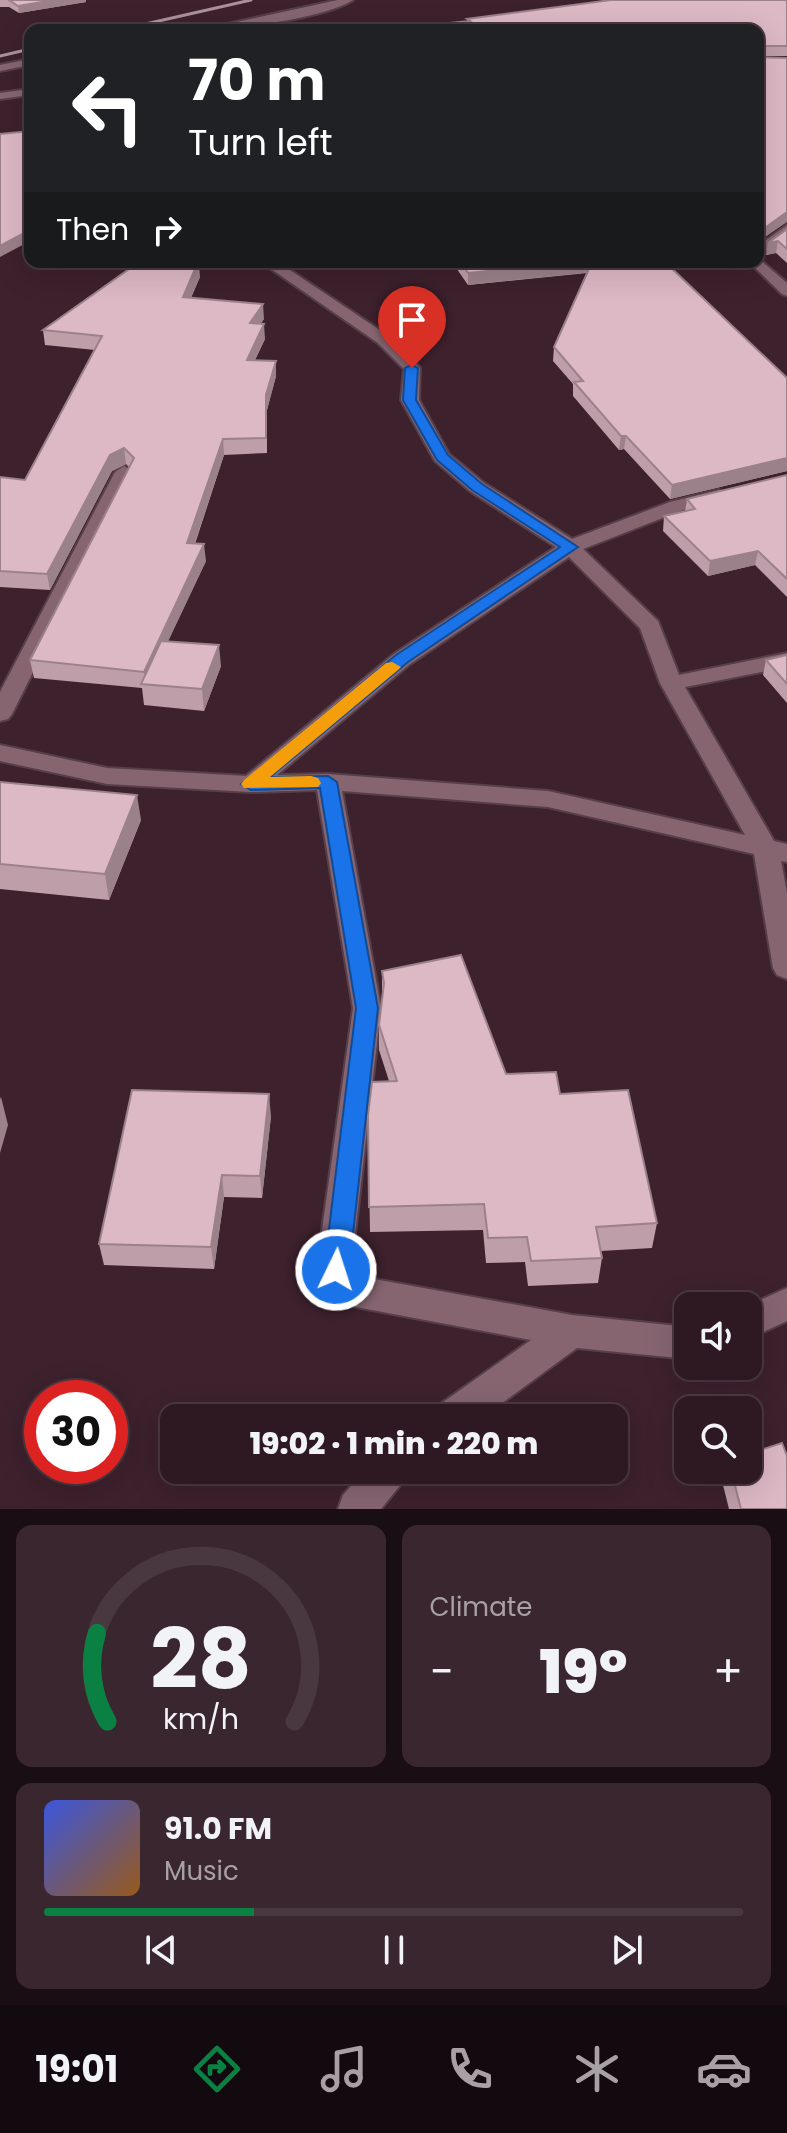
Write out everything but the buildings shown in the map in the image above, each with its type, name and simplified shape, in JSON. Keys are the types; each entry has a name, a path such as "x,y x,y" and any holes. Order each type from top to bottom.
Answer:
{"street":[{"path":"239,24 302,13 348,0"},
{"path":"0,71 24,64"},
{"path":"0,71 24,73"},
{"path":"0,96 24,93"},
{"path":"764,248 787,229"},
{"path":"277,268 384,340 412,368 410,400 442,457 477,487 570,547 650,626 671,683 776,851 787,968"},
{"path":"762,268 787,291"},
{"path":"0,714 124,472"},
{"path":"251,784 402,659 570,547 677,506 732,492"},
{"path":"671,683 787,660"},
{"path":"0,753 107,776 251,784 328,782 548,799 776,851"},
{"path":"328,782 367,1008 336,1270 344,1284 356,1291 572,1331 674,1342"},
{"path":"762,1316 787,1304"},
{"path":"471,1404 572,1331"},
{"path":"357,1509 378,1484"}],"railway":[{"path":"145,24 251,0"},
{"path":"0,56 24,50"}],"slow traffic":[{"path":"311,783 251,784 392,667"}],"route":[{"path":"336,1270 367,1008 333,810 328,782 251,784 402,659 570,547 477,487 442,457 410,400 412,368"}]}
